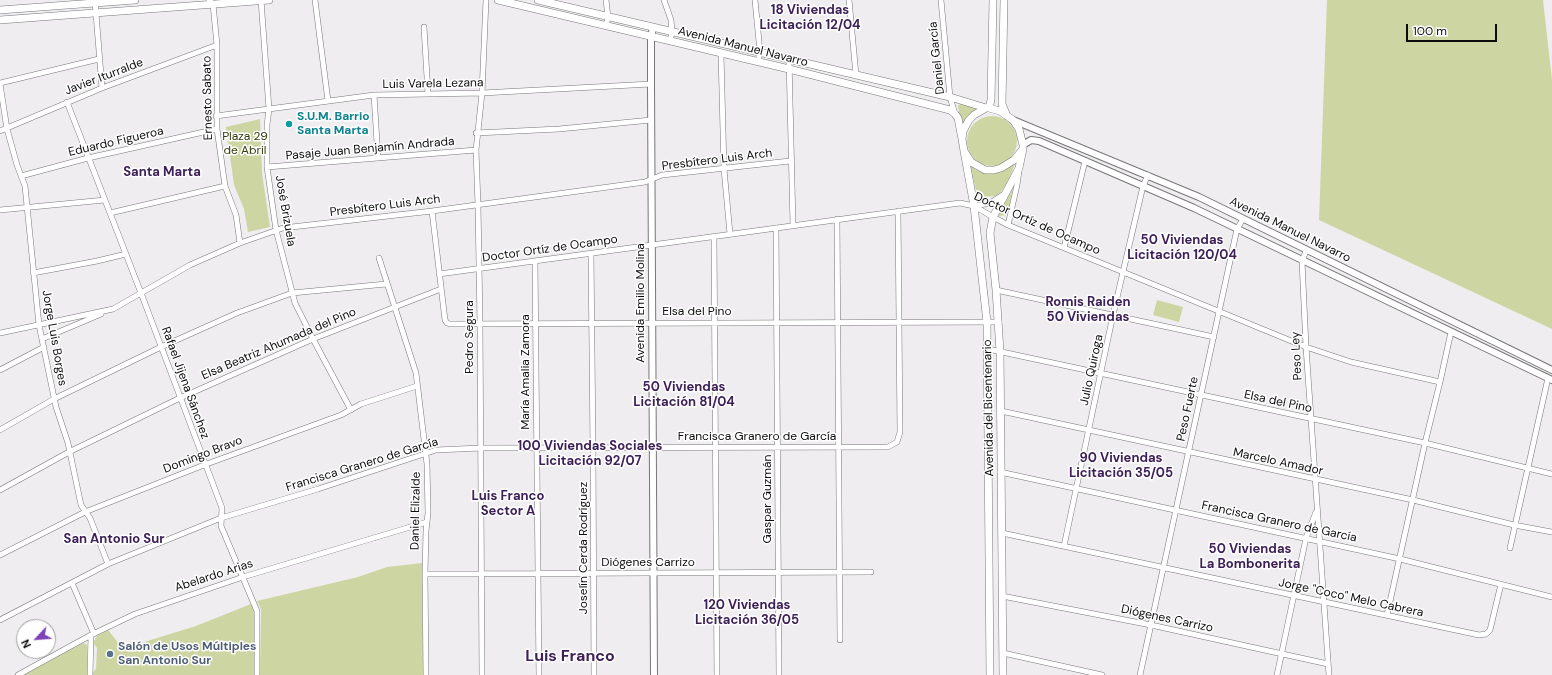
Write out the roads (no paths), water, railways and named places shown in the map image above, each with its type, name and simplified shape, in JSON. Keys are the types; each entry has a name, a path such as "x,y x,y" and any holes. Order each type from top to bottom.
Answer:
{"main road":[{"path":"0,10 135,0"},
{"path":"0,20 211,2 269,0"},
{"name":"Avenida Manuel Navarro","path":"498,0 789,69 950,110 955,114"},
{"name":"Avenida Manuel Navarro","path":"538,0 950,97 987,108"},
{"path":"962,139 963,131 969,120 974,115 987,108 992,100 993,0"},
{"path":"955,114 958,118 964,151 972,162 978,167 986,170 994,170 1007,165 1018,156 1023,147 1019,129 1010,118 1002,104 1004,0"},
{"path":"987,108 1000,111 1010,118"},
{"name":"Avenida del Bicentenario","path":"1003,675 1000,351 999,322 990,232 993,217 1019,168 1023,147"},
{"name":"Avenida del Bicentenario","path":"964,151 974,206 987,322 990,675"}],"street":[{"name":"José Brizuela","path":"261,0 269,109 267,124 267,167 276,230 292,293 313,339 351,410"},
{"path":"314,0 328,100"},
{"name":"Pedro Segura","path":"482,675 480,269 476,133 482,93 486,0"},
{"path":"606,0 608,17 606,26"},
{"path":"664,0 671,20 672,32 670,41"},
{"path":"755,0 760,52 758,62"},
{"path":"849,0 856,76"},
{"name":"Daniel García","path":"941,0 950,97 955,114"},
{"path":"95,2 102,88"},
{"name":"Ernesto Sabato","path":"211,2 217,46 217,129 225,186 236,215 240,243"},
{"path":"424,26 428,94"},
{"name":"Avenida Emilio Molina","path":"653,28 651,37 651,120 654,675"},
{"name":"Javier Iturralde","path":"0,131 102,88 217,46"},
{"path":"721,54 724,169 730,234"},
{"path":"0,83 99,59"},
{"path":"789,59 790,161 793,225"},
{"name":"Jorge Luis Borges","path":"0,83 7,129 25,186 39,325 54,399 69,452 81,505 90,518 108,564"},
{"name":"Luis Varela Lezana","path":"216,116 374,95 482,93 651,84"},
{"path":"374,95 378,158"},
{"name":"Rafael Jijena Sánchez","path":"67,102 141,293 204,465 222,508 221,526 257,611 257,675"},
{"name":"Avenida Manuel Navarro","path":"1010,118 1148,175 1199,198 1552,370"},
{"path":"476,133 559,129 651,120"},
{"name":"Eduardo Figueroa","path":"21,176 88,158 217,129"},
{"name":"Avenida Manuel Navarro","path":"1023,147 1032,140 1039,141 1194,208 1550,379"},
{"name":"Pasaje Juan Benjamín Andrada","path":"267,167 476,150"},
{"name":"Presbítero Luis Arch","path":"0,333 113,309 190,265 240,243 283,228 432,211 645,182 662,175 790,161"},
{"path":"1064,248 1085,161"},
{"path":"1008,225 1017,185 1019,168"},
{"name":"Julio Quiroga","path":"1064,546 1142,186 1148,175"},
{"path":"110,213 225,186"},
{"path":"974,206 990,203 1006,193"},
{"path":"0,210 105,200"},
{"name":"Doctor Ortíz de Ocampo","path":"439,274 960,203 974,206 1008,225 1306,347 1351,362 1440,382"},
{"path":"432,211 441,289"},
{"path":"898,211 899,321"},
{"path":"837,219 840,640"},
{"name":"Peso Fuerte","path":"1140,675 1237,229 1243,219"},
{"name":"Gaspar Guzmán","path":"776,228 779,675"},
{"path":"714,237 717,675"},
{"name":"Peso Ley","path":"1306,251 1302,261 1306,347 1329,675"},
{"path":"33,273 126,254"},
{"name":"Joselín Cerda Rodríguez","path":"591,254 594,448 594,675"},
{"name":"Daniel Elizalde","path":"379,258 386,284 416,373 418,386 427,471 425,574 426,675"},
{"name":"María Amalia Zamora","path":"535,261 539,675"},
{"path":"0,430 54,399 161,347 237,313 292,293 386,284"},
{"name":"Elsa del Pino","path":"441,289 446,323 999,322"},
{"name":"Elsa Beatriz Ahumada del Pino","path":"0,490 69,452 180,398 313,339 394,306 441,289"},
{"path":"996,290 1214,337"},
{"path":"42,339 113,309"},
{"name":"Francisca Granero de García","path":"0,620 108,564 221,518 318,489 436,450 480,448 888,447 897,442 900,432 899,321"},
{"path":"1387,615 1451,332"},
{"path":"0,370 44,347"},
{"name":"Elsa del Pino","path":"988,349 1425,443 1552,474"},
{"path":"1510,548 1527,468 1550,379"},
{"name":"Domingo Bravo","path":"0,555 85,512 204,465 341,415 361,404 418,386"},
{"name":"Marcelo Amador","path":"1001,411 1188,453 1413,500 1514,525 1552,532"},
{"name":"Francisca Granero de García","path":"1000,472 1400,559 1552,597"},
{"path":"1277,675 1306,538 1317,509"},
{"name":"Abelardo Arias","path":"18,675 92,635 135,614 243,576 427,522"},
{"name":"Jorge \"Coco\" Melo Cabrera","path":"1002,533 1479,635 1486,634 1490,630 1501,584"},
{"name":"Diógenes Carrizo","path":"425,574 871,572"},
{"path":"72,583 92,635 90,675"},
{"name":"Diógenes Carrizo","path":"1002,596 1151,625 1328,664"},
{"path":"1003,653 1102,675"}],"place":[{"name":"S.U.M. Barrio Santa Marta","path":"289,124"},
{"name":"Salón de Usos Múltiples San Antonio Sur","path":"110,654"}],"district":[{"name":"18 Viviendas Licitación 12/04","path":"810,18"},
{"name":"Santa Marta","path":"162,173"},
{"name":"50 Viviendas Licitación 120/04","path":"1182,248"},
{"name":"Romis Raiden 50 Viviendas","path":"1088,310"},
{"name":"50 Viviendas Licitación 81/04","path":"684,396"},
{"name":"100 Viviendas Sociales Licitación 92/07","path":"590,454"},
{"name":"90 Viviendas Licitación 35/05","path":"1121,466"},
{"name":"Luis Franco Sector A","path":"508,504"},
{"name":"San Antonio Sur","path":"114,540"},
{"name":"50 Viviendas La Bombonerita","path":"1250,558"},
{"name":"120 Viviendas Licitación 36/05","path":"747,614"},
{"name":"Luis Franco","path":"570,657"}],"park label":[{"name":"Plaza 29 de Abril","path":"245,144"}]}
